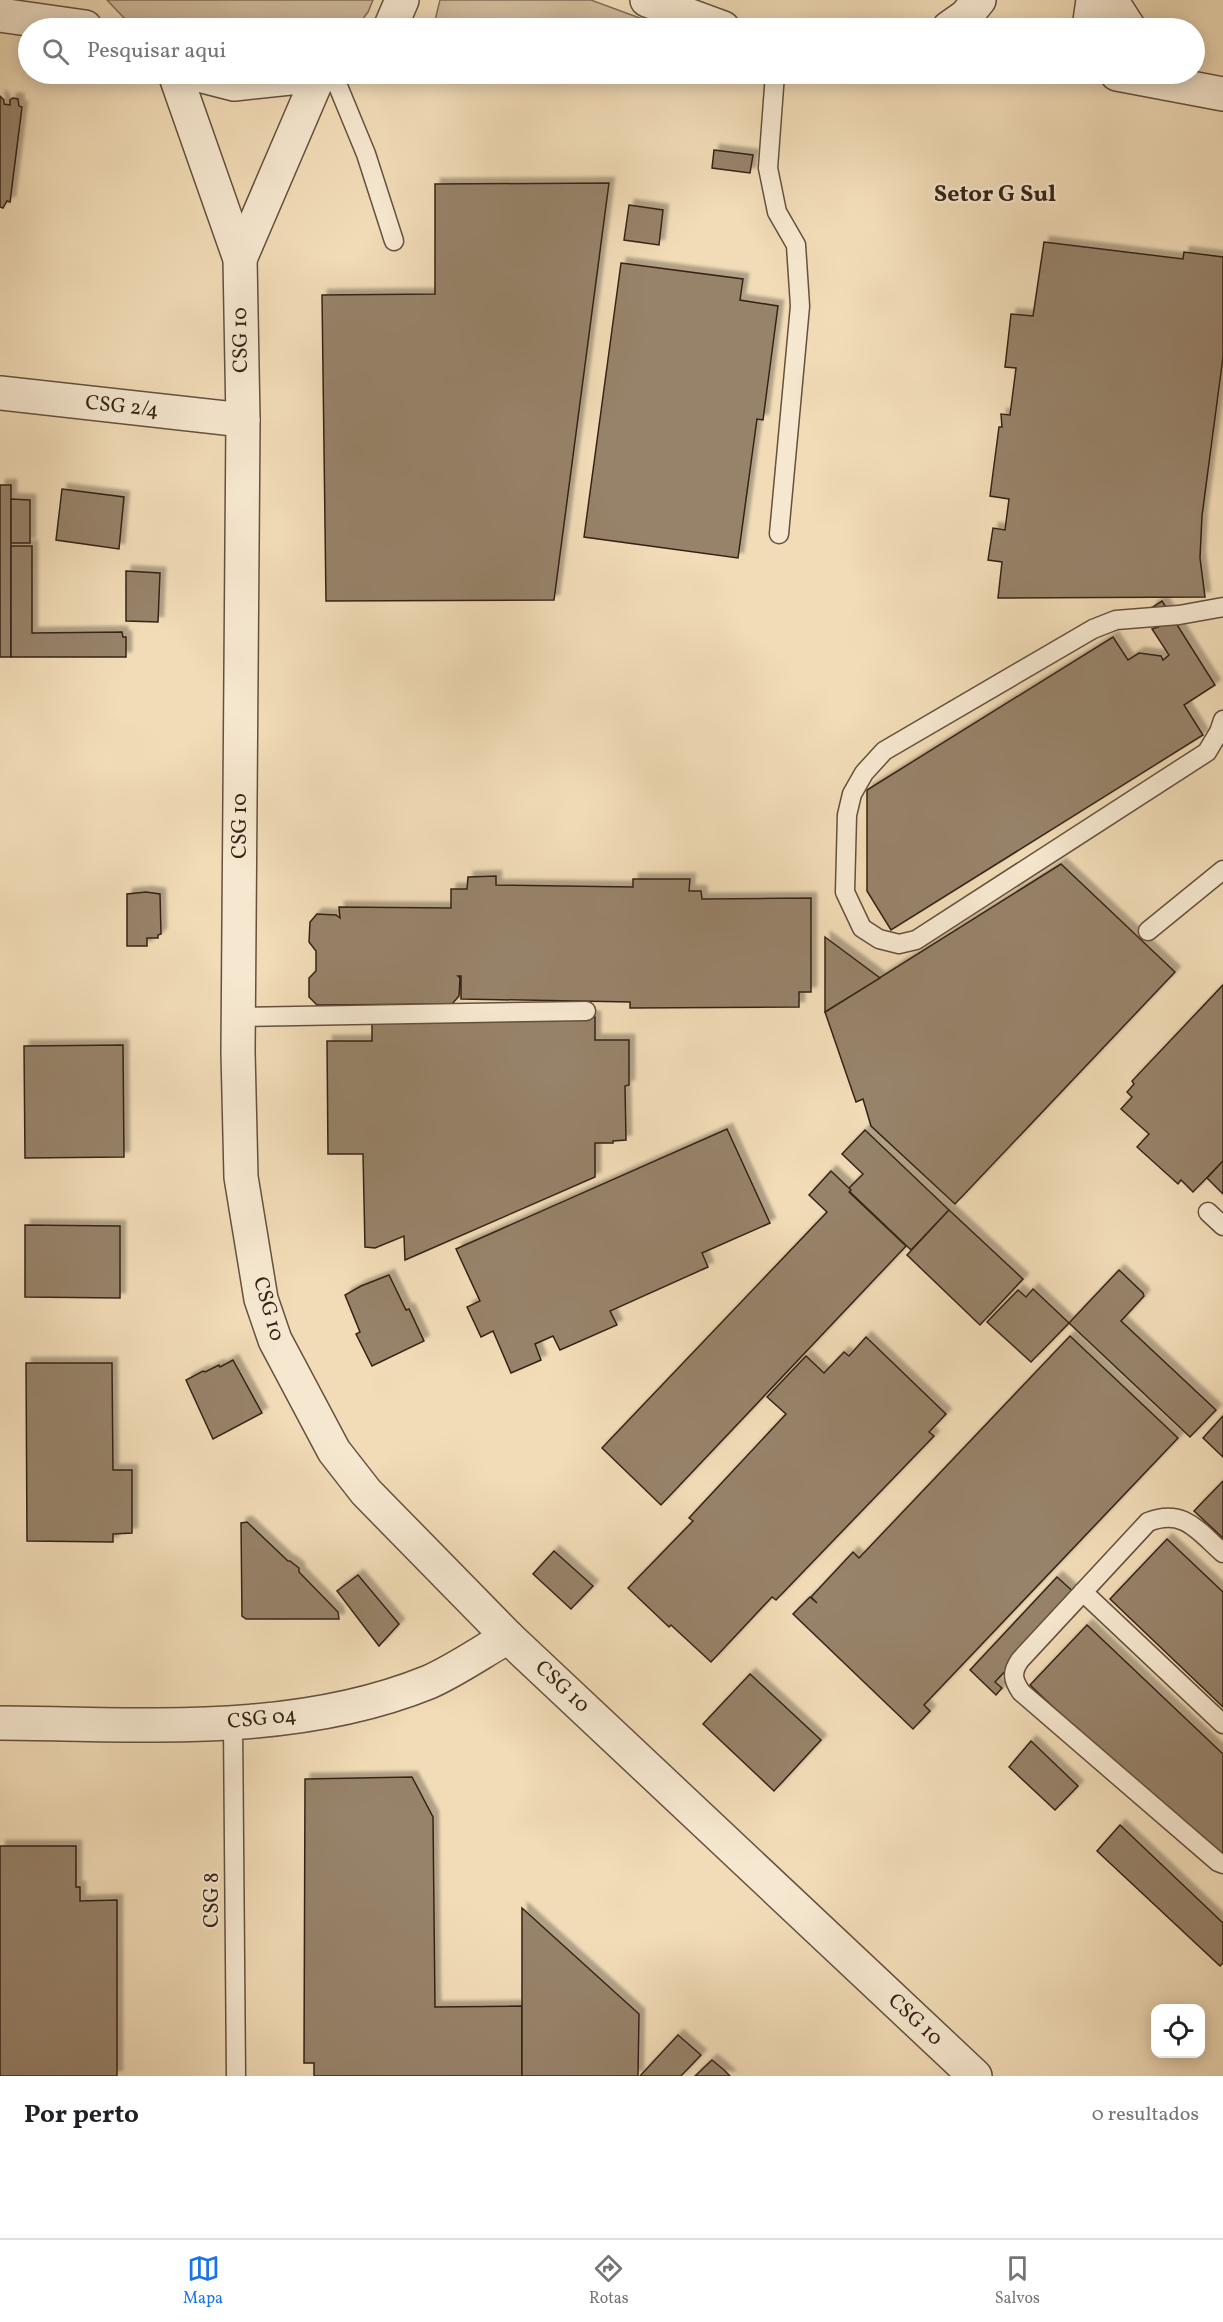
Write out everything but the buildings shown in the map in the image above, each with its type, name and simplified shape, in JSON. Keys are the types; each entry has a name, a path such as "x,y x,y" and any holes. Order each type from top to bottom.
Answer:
{"street":[{"path":"394,18 402,0"},
{"path":"647,0 696,18"},
{"path":"963,18 981,0"},
{"path":"980,18 981,0"},
{"path":"1090,18 1093,0"},
{"path":"1112,0 1123,18"},
{"path":"0,15 83,18"},
{"name":"CSG 10","path":"179,84 240,259 243,420 238,1017 241,1176 261,1299 275,1340 334,1451 366,1492 508,1637 975,2076"},
{"name":"CSG 10","path":"240,259 322,84"},
{"path":"1192,84 1223,94"},
{"name":"CSG 2/4","path":"0,393 243,420"},
{"name":"CSG 04","path":"0,1723 233,1724 310,1714 370,1702 430,1681 508,1637"}],"lane":[{"path":"332,84 366,154 394,241"},
{"path":"774,84 768,168 777,212 796,245 800,306 779,534"},
{"path":"1223,607 1179,615 1116,620 1092,629 884,751 860,780 852,794 847,815 844,892 862,928 879,939 899,944 916,940 1207,752 1223,720"},
{"path":"1148,931 1223,870"},
{"path":"238,1017 586,1011"},
{"path":"1208,1212 1223,1226"},
{"path":"1223,1553 1192,1525 1176,1517 1163,1516 1149,1522 1020,1660 1014,1669 1013,1681 1030,1700 1218,1862 1223,1863"},
{"path":"1083,1592 1223,1724"},
{"name":"CSG 8","path":"233,1724 236,2076"}],"shaded area":[{"path":"107,0 373,0 364,18 124,18"},
{"path":"440,0 591,0 640,18 436,18"}],"district":[{"name":"Setor G Sul","path":"995,195"}]}
